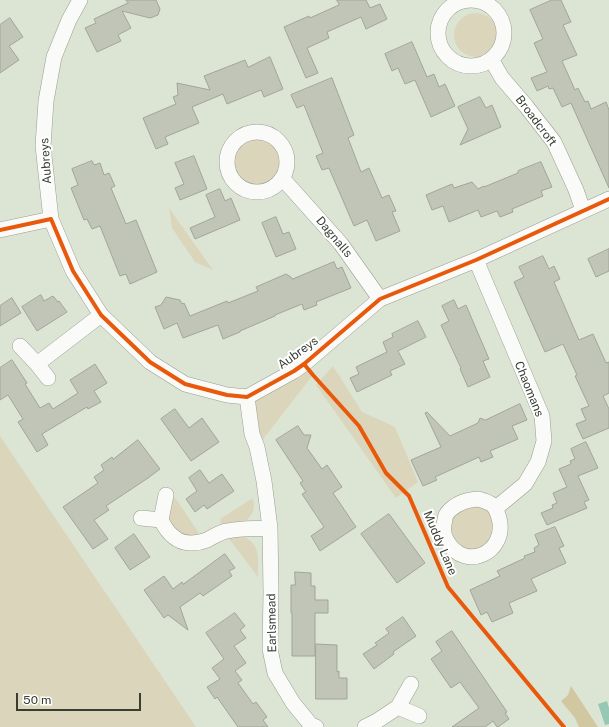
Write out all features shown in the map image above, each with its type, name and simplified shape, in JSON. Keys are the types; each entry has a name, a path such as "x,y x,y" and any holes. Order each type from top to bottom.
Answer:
{"street":[{"name":"Aubreys","path":"80,0 69,20 54,56 46,101 43,146 51,218 73,271 101,315 150,362 185,384 227,395 247,397 304,364 380,300 476,260 609,199"},
{"path":"469,0 479,1 489,6 498,15 503,28 503,40 501,47 491,59 473,66 456,63 444,53 438,39 439,24 444,13 454,4 469,0"},
{"name":"Broadcroft","path":"491,59 502,78 554,142 576,190 583,210"},
{"path":"247,133 268,134 274,136 284,147 288,160 283,178 273,188 256,192 239,186 231,177 227,157 229,150 237,139 247,133"},
{"name":"Dagnalls","path":"283,178 341,244 380,300"},
{"path":"0,230 51,218"},
{"name":"Chaomans","path":"476,260 542,416 544,441 538,462 524,484 496,508"},
{"path":"37,364 101,315"},
{"path":"20,346 48,378"},
{"name":"Earlsmead","path":"247,397 252,434 257,448 264,481 270,528 270,649 276,672 293,703 311,725 316,727"},
{"path":"166,495 161,520 174,538 182,542 194,543 225,531 270,528"},
{"path":"140,518 161,520"},
{"path":"365,727 398,707 410,684"},
{"path":"398,707 419,716"}],"shaded area":[{"path":"472,13 480,13 492,19 498,31 498,39 492,51 480,57 472,57 460,51 454,39 454,31 460,19"},
{"path":"257,137 267,139 275,144 280,152 282,162 280,172 275,180 267,185 257,187 247,185 239,180 234,172 232,162 234,152 239,144 247,139"},
{"path":"169,208 213,270 195,262 172,228"},
{"path":"304,364 313,375 257,447 247,397"},
{"path":"333,366 362,412 395,427 418,482 396,498 316,385"},
{"path":"0,436 196,727 0,727"},
{"path":"171,498 176,499 199,533 190,537 176,532 168,519"},
{"path":"253,498 253,511 246,521 221,524 220,519"},
{"path":"478,499 500,523 484,555 450,548 446,514"},
{"path":"239,534 252,542 255,546 258,557 258,577 227,536"},
{"path":"571,686 598,727 579,727 575,718 561,701 568,695"},
{"path":"607,701 609,708 609,724 605,725 598,704"}],"building":[{"path":"126,0 156,0 160,9 158,15 150,18 122,11 131,28 118,35 121,41 97,52 85,28 96,23 94,19 128,3"},
{"path":"337,0 366,0 370,8 380,4 387,19 366,29 361,17 327,32 329,38 307,48 318,73 306,78 284,27 309,16 310,18 339,5"},
{"path":"552,0 561,0 571,22 563,25 577,55 562,61 575,90 578,88 585,102 588,101 591,109 606,102 609,110 609,188 571,103 562,107 553,88 549,89 548,86 537,91 531,78 547,72 534,43 543,39 530,10"},
{"path":"10,18 23,37 9,46 19,60 0,73 0,25"},
{"path":"412,42 427,77 434,74 439,87 445,84 455,106 431,117 415,80 405,84 398,68 392,71 385,54"},
{"path":"270,57 283,89 264,97 261,90 227,104 223,94 192,107 199,123 165,137 168,144 156,149 143,118 176,104 173,97 178,95 177,83 210,90 204,76 245,60 248,67"},
{"path":"332,78 354,135 348,138 361,172 369,168 382,198 389,195 396,211 392,212 400,231 376,241 367,220 354,226 329,168 322,170 316,156 323,153 304,105 297,108 291,95"},
{"path":"480,97 486,108 492,105 501,127 460,145 468,129 458,107"},
{"path":"194,156 207,189 180,200 175,188 184,184 175,163"},
{"path":"92,161 94,165 100,163 104,175 109,173 115,186 111,188 126,224 136,220 157,272 130,284 126,274 120,276 100,226 92,229 87,219 84,220 71,188 78,185 72,169"},
{"path":"541,162 552,187 541,191 543,196 512,209 513,212 500,217 497,211 481,217 478,210 449,222 443,206 432,210 426,195 452,184 454,188 472,182 478,189"},
{"path":"220,189 225,201 231,198 240,220 195,239 190,228 215,217 206,195"},
{"path":"276,217 283,234 289,232 296,249 276,257 262,223"},
{"path":"609,249 609,271 596,277 588,259"},
{"path":"543,256 549,269 554,266 560,279 554,282 579,340 593,334 606,363 609,362 609,393 603,396 609,409 609,428 583,439 576,424 586,420 581,409 589,406 575,376 577,375 563,344 545,352 514,282 524,277 519,267"},
{"path":"334,262 337,269 342,267 351,288 316,302 317,305 304,310 302,304 223,339 218,325 183,338 177,323 164,329 155,307 161,305 166,297 180,300 182,304 184,303 190,316 227,301 228,303 258,291 256,287 286,274 292,279"},
{"path":"41,295 44,301 53,296 58,302 59,301 67,312 37,331 22,307"},
{"path":"12,298 21,313 0,326 0,306"},
{"path":"454,300 458,309 466,305 489,359 483,361 490,377 468,387 441,325 449,321 442,306"},
{"path":"418,321 426,337 398,351 405,364 390,371 392,375 357,392 350,378 359,374 356,367 387,352 383,342 393,337 392,334"},
{"path":"12,360 27,383 25,384 40,408 49,403 53,409 78,393 70,380 95,364 107,383 94,391 101,402 88,409 87,407 42,434 48,445 37,452 18,422 23,419 8,395 0,400 0,368"},
{"path":"520,404 527,420 512,426 518,439 490,451 493,457 481,462 479,457 435,477 437,480 423,486 411,460 441,447 425,413 427,412 450,436 478,423 480,418 485,420"},
{"path":"175,409 189,428 202,418 219,442 191,461 161,419"},
{"path":"298,426 304,435 311,435 307,448 322,469 327,465 342,487 333,493 356,527 320,551 311,536 324,527 302,494 306,492 300,483 303,481 276,440"},
{"path":"138,440 160,469 106,506 109,510 94,520 108,539 93,549 63,507 98,483 94,477 104,470 101,465 112,457 113,459"},
{"path":"586,442 598,468 578,476 589,500 584,502 587,508 547,525 541,513 553,508 552,505 557,503 553,493 567,487 559,469 571,464 570,461 575,459 571,449"},
{"path":"200,470 209,483 222,474 234,491 207,509 204,505 195,512 186,499 197,491 189,478"},
{"path":"389,514 425,563 397,583 361,534"},
{"path":"555,527 564,546 559,548 566,563 531,579 537,591 509,603 513,613 492,622 487,612 481,615 470,590 500,576 497,571 525,558 524,556 535,552 534,548 539,545 535,535"},
{"path":"134,534 150,557 130,570 115,548"},
{"path":"225,554 235,568 229,571 232,576 203,596 200,593 180,607 188,630 168,615 164,618 144,590 164,576 173,589 182,582 183,584"},
{"path":"295,572 311,573 311,586 315,586 315,600 328,600 328,613 315,613 315,656 292,656 291,585 295,585"},
{"path":"235,613 245,626 240,630 246,638 234,646 246,663 235,671 242,680 238,683 253,704 256,702 267,717 263,720 268,727 238,727 217,697 215,699 207,687 220,679 212,668 224,659 206,633"},
{"path":"403,617 416,636 393,652 394,654 374,669 363,654 377,645 375,643 389,633 386,629"},
{"path":"452,631 507,712 505,713 509,719 498,727 493,721 485,727 452,727 479,708 460,682 451,688 431,659 442,651 436,642"},
{"path":"316,644 337,645 337,672 339,671 339,678 347,678 347,699 316,699"}],"cycle path":[{"path":"0,230 51,219 73,271 101,315 150,362 185,384 227,395 247,397 304,364 380,299 476,260 609,199"},
{"name":"Muddy Lane","path":"304,364 359,426 386,473 409,496 448,587 564,727"}]}
